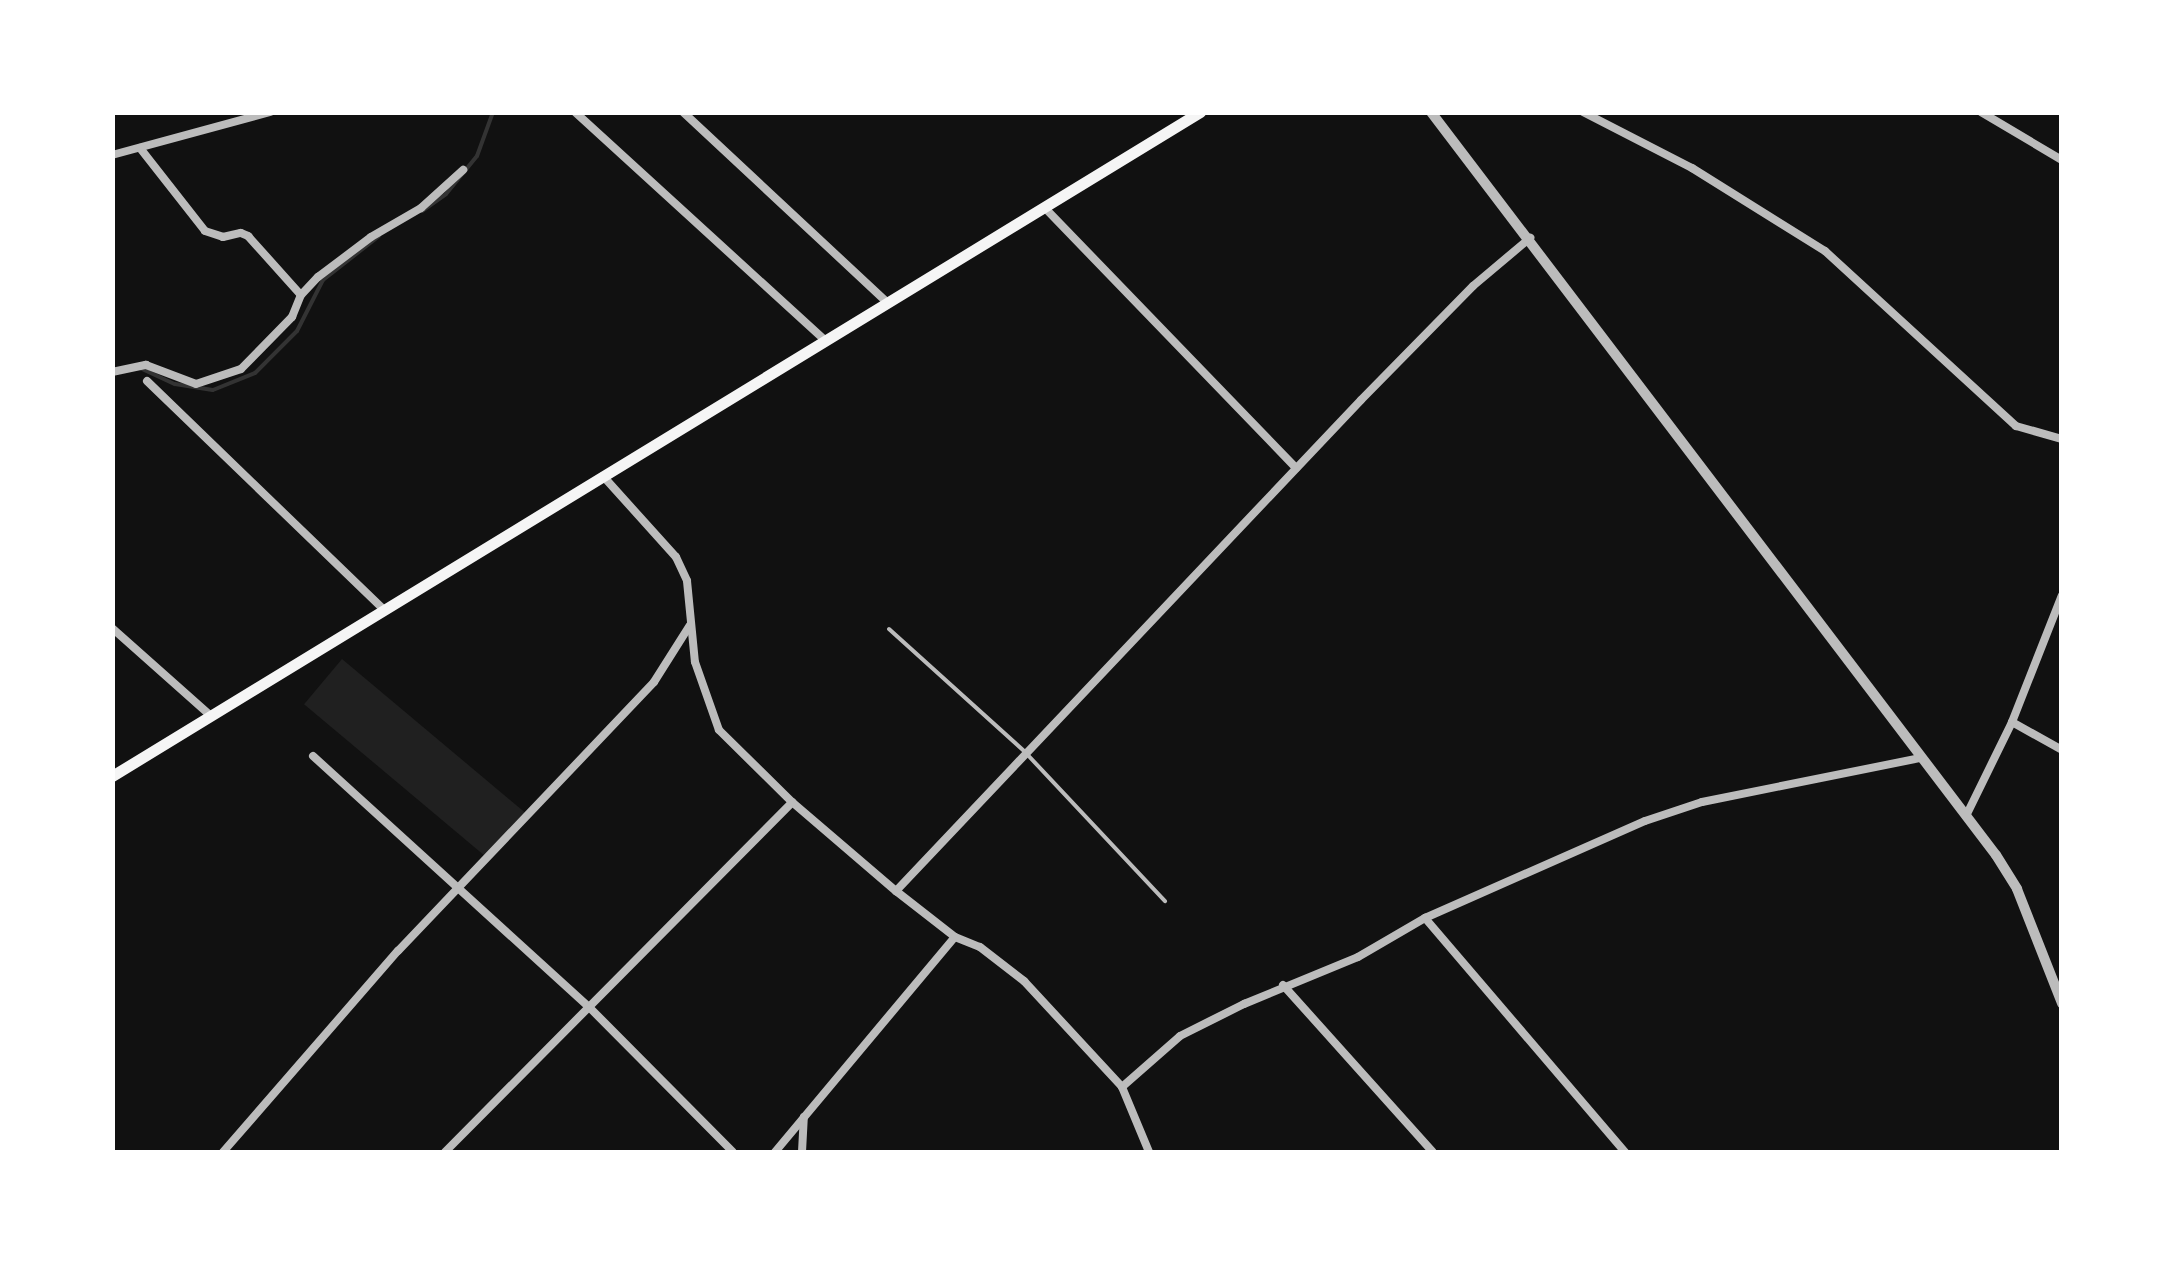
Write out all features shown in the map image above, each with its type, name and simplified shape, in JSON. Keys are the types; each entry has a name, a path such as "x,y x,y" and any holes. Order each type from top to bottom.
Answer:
{"main road":[{"path":"112,776 1200,112"}],"street":[{"path":"112,155 270,112"},
{"path":"575,112 826,341"},
{"path":"683,112 888,303"},
{"path":"1431,112 1966,816 2016,888 2062,1003"},
{"path":"1583,112 1692,168 1825,251 2016,426 2062,439"},
{"path":"1981,112 2062,160"},
{"path":"140,148 205,231 223,237 241,233 248,236 302,295"},
{"path":"112,372 146,365 184,382 220,380 259,354 292,317 302,295 371,237 434,198 463,170"},
{"path":"1044,207 1296,468"},
{"path":"896,891 1296,468 1473,286 1530,238"},
{"path":"147,381 384,610"},
{"path":"603,476 676,557 687,581 690,625 708,706 719,730 792,802 896,891 955,937 980,947 1024,981 1122,1087 1148,1152"},
{"path":"1966,816 2012,722 2062,595"},
{"path":"223,1152 459,886 654,682 690,625"},
{"path":"112,628 211,716"},
{"path":"2012,722 2062,750"},
{"path":"313,756 589,1007 733,1152"},
{"path":"1122,1087 1180,1036 1283,985 1358,957 1425,918 1681,807 1922,758"},
{"path":"444,1152 792,802"},
{"path":"1425,918 1624,1152"},
{"path":"775,1152 955,937"},
{"path":"1283,985 1432,1152"},
{"path":"802,1152 804,1114"}],"lane":[{"path":"889,629 1024,752 1165,902"}],"shaded area":[{"path":"342,659 526,813 488,858 304,704"}],"waterway":[{"path":"422,211 446,194 477,156 493,112"},
{"path":"140,368 175,384 213,390 255,373 297,331 323,280 379,236"}]}
